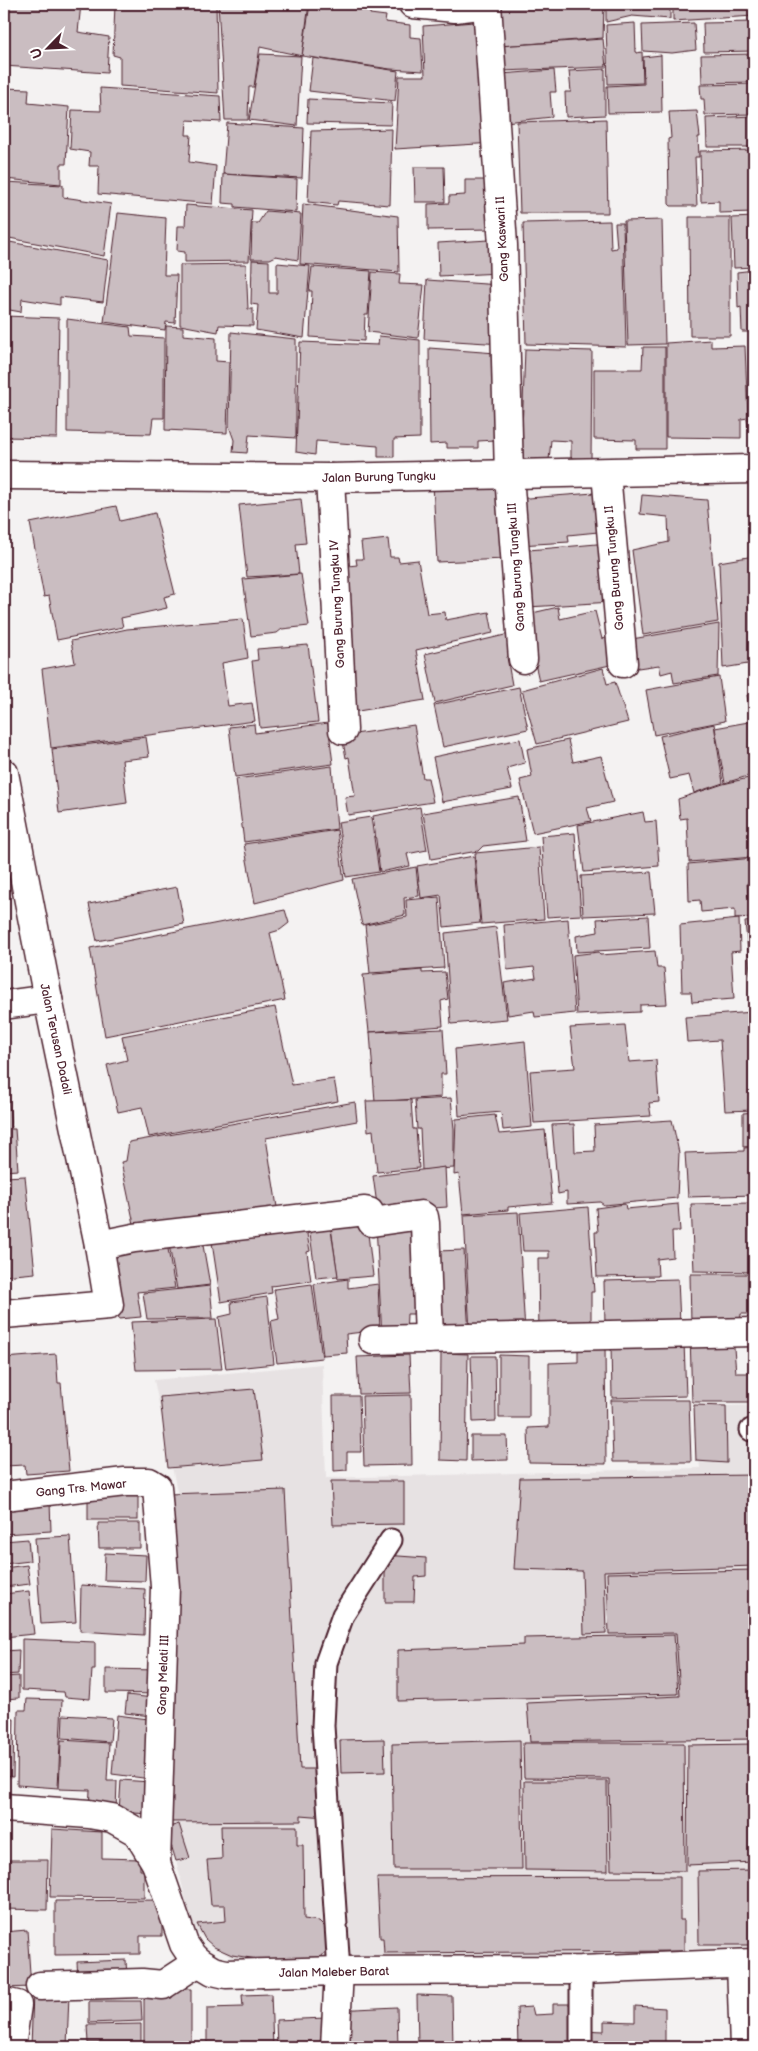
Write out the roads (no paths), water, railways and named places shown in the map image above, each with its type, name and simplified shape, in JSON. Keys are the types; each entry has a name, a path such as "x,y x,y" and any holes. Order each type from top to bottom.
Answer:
{"street":[{"path":"413,4 455,8 487,4"},
{"name":"Gang Kaswari II","path":"487,4 503,245 510,475"},
{"name":"Jalan Burung Tungku","path":"4,475 330,478 754,469"},
{"name":"Gang Burung Tungku II","path":"606,473 623,663"},
{"name":"Gang Burung Tungku III","path":"510,475 523,659"},
{"name":"Gang Burung Tungku IV","path":"330,478 343,730"},
{"name":"Jalan Terusan Dadali","path":"4,773 99,1245 109,1306 4,1314"},
{"path":"4,1005 48,999"},
{"path":"99,1245 134,1238 365,1211 369,1212 370,1221 372,1222 421,1215 424,1217 425,1223 429,1339"},
{"path":"373,1340 754,1332"},
{"name":"Gang Trs. Mawar","path":"4,1496 125,1482 149,1482 157,1487"},
{"name":"Gang Melati III","path":"156,1863 165,1586 157,1487"},
{"name":"Jalan Maleber Barat","path":"4,1808 89,1814 112,1818 137,1832 156,1863 184,1944 198,1962 213,1971 226,1974 339,1971 580,1970 748,1964"},
{"path":"40,1986 142,1983 163,1985 198,1962"},
{"path":"744,2047 748,1964"},
{"path":"335,2047 339,1971"},
{"path":"4,2002 17,2005 11,2047"}],"lane":[{"path":"339,1971 322,1726 326,1663 343,1615 391,1540"},
{"path":"580,1970 581,2047"}]}
